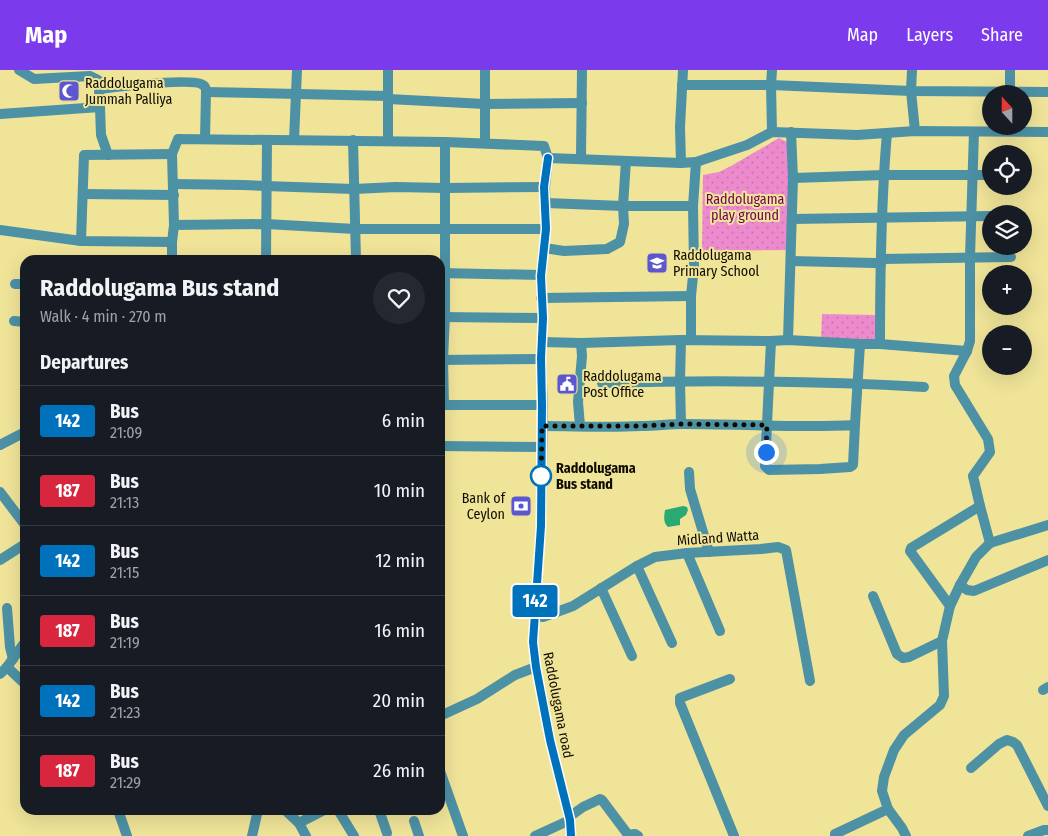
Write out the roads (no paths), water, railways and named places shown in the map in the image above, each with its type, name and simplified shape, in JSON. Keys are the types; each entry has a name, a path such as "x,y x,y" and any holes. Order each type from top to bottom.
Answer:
{"street":[{"path":"19,70 34,79 90,73 103,88"},
{"path":"294,140 297,70"},
{"path":"388,70 388,141"},
{"path":"485,70 485,143"},
{"path":"581,159 582,70"},
{"path":"681,163 680,127 683,70"},
{"path":"772,70 772,132"},
{"path":"912,70 911,91 914,132"},
{"path":"1010,70 1010,85"},
{"path":"108,154 101,135 98,89 103,88 185,82 202,84 206,92 205,139"},
{"path":"682,85 771,84 982,92"},
{"path":"206,92 388,98 485,104 582,104"},
{"path":"1032,92 1048,92"},
{"path":"0,114 100,107"},
{"path":"172,255 174,195 172,154 178,139 485,143 544,146 548,158 681,163 696,162 747,146 772,132 857,135 982,131"},
{"path":"1032,131 1048,132"},
{"path":"788,340 794,178 791,132"},
{"path":"974,132 970,257 970,341 954,376 956,384 988,439 990,452 973,476 990,543"},
{"path":"880,344 882,218 887,133"},
{"path":"266,255 265,186 267,140"},
{"path":"353,140 356,255"},
{"path":"443,255 445,142"},
{"path":"81,241 84,155 172,154"},
{"name":"Raddolugama road","path":"548,158 544,187 546,229 541,276 543,318 541,358 541,526 533,642 550,740 569,818 571,836"},
{"path":"544,248 564,251 607,249 620,242 624,224 623,206 626,161"},
{"path":"681,424 680,381 694,266 693,206 696,162"},
{"path":"794,178 884,175 982,175"},
{"path":"173,184 354,189 396,187 544,187"},
{"path":"83,194 174,195"},
{"path":"546,203 693,206"},
{"path":"792,219 982,216"},
{"path":"174,225 266,224 355,229 546,229"},
{"path":"0,230 81,241 172,242"},
{"path":"791,262 875,263 881,261 970,257 1011,257"},
{"path":"445,273 541,276"},
{"path":"542,298 691,296"},
{"path":"445,317 543,318"},
{"path":"542,342 788,340 880,344 967,351"},
{"path":"772,341 765,466 769,470 850,468 853,465 860,344"},
{"path":"580,426 578,402 582,356 581,343"},
{"path":"445,360 541,358"},
{"path":"602,383 680,381 858,383 924,387"},
{"path":"445,405 542,405"},
{"path":"542,426 681,424 821,427 855,425"},
{"path":"0,445 20,435"},
{"path":"445,446 541,447"},
{"path":"688,472 690,489 709,552"},
{"path":"0,492 20,518"},
{"path":"950,606 910,551 911,548 980,506"},
{"path":"906,836 888,809 882,791 884,777 894,750 904,735 940,705 944,696 942,641 950,606 976,558 990,543 1048,525"},
{"path":"0,560 20,547"},
{"name":"Midland Watta","path":"534,616 543,617 572,606 655,557 778,547 786,550 810,681"},
{"path":"687,553 720,631"},
{"path":"960,585 967,590 974,591 1048,560"},
{"path":"637,566 672,643"},
{"path":"601,588 632,656"},
{"path":"873,596 898,654 903,658 942,641"},
{"path":"7,608 10,647 7,667"},
{"path":"7,667 20,649"},
{"path":"7,667 20,679"},
{"path":"445,714 477,699 515,675 536,667"},
{"path":"730,679 680,698 680,703 734,836"},
{"path":"971,768 999,744 1007,740 1013,742 1017,745 1048,806"},
{"path":"445,785 463,836"},
{"path":"536,836 569,818 583,807 600,799 628,835 635,834 638,836"},
{"path":"835,836 835,834 888,809"},
{"path":"120,815 127,836"},
{"path":"252,836 257,815"},
{"path":"290,815 299,824 306,836"},
{"path":"299,824 315,815"},
{"path":"341,815 354,836"},
{"path":"381,815 387,833"},
{"path":"414,821 419,836"},
{"path":"1028,836 1048,830"}],"place":[{"name":"Raddolugama Jummah Palliya","path":"69,91"},
{"name":"Raddolugama Primary School","path":"657,263"},
{"name":"Raddolugama Post Office","path":"567,384"},
{"name":"Raddolugama Bus stand","path":"541,476"},
{"name":"Bank of Ceylon","path":"521,506"}],"park label":[{"name":"Raddolugama play ground","path":"745,208"}]}
